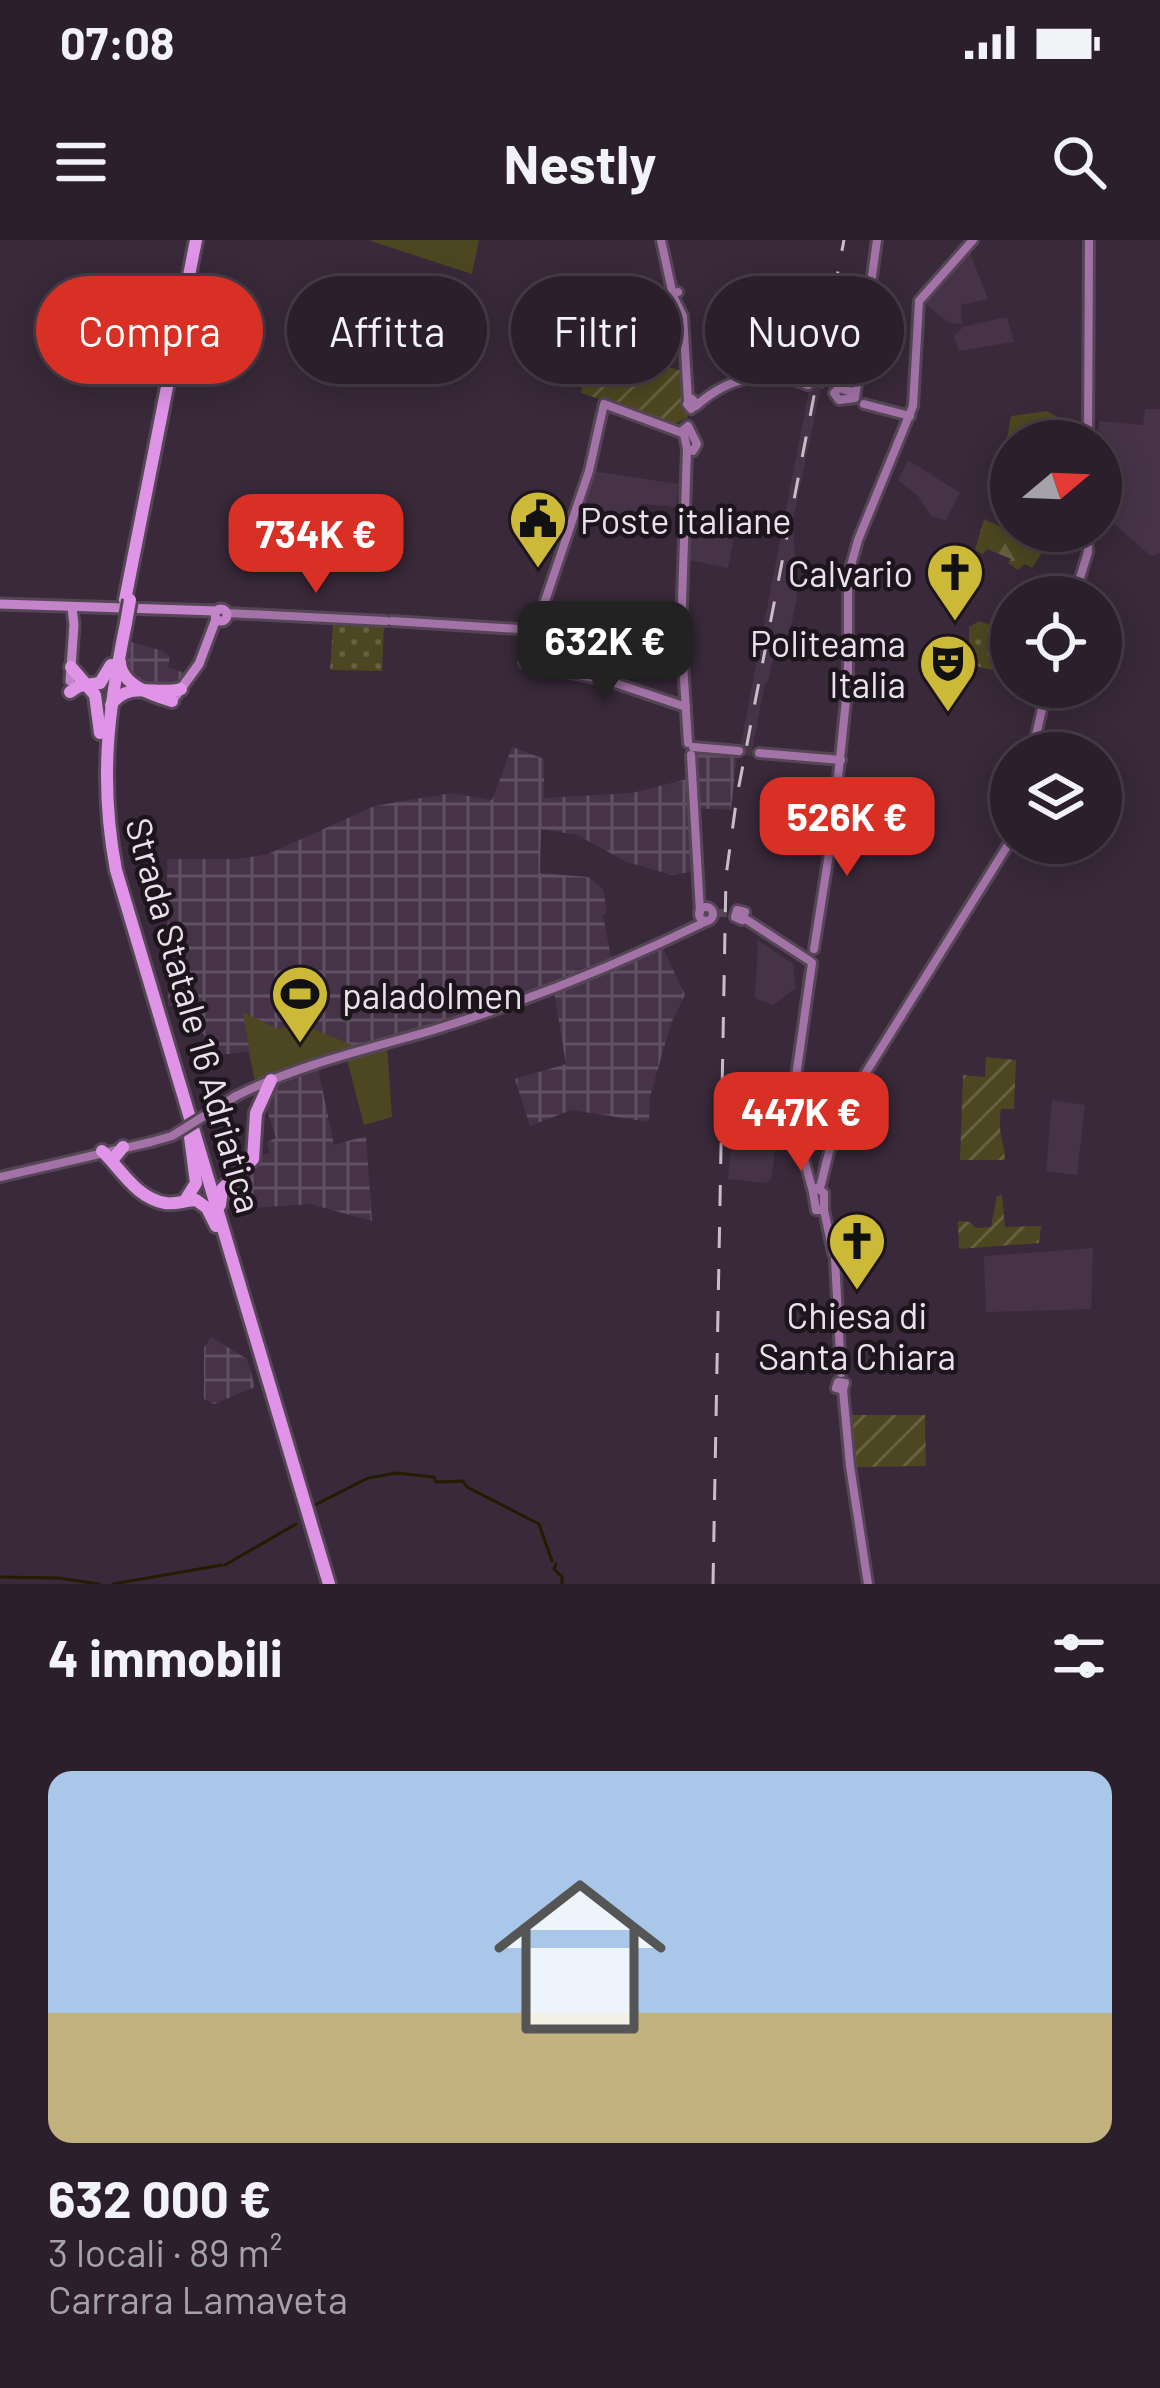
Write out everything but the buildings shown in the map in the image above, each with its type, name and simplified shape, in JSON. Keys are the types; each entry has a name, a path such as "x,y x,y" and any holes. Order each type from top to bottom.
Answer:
{"highway":[{"name":"Strada Statale 16 Adriatica","path":"198,240 101,746 102,810 112,872 326,1584"},
{"name":"Strada Statale 16 Adriatica","path":"118,648 109,712 106,810 116,870 326,1584"},
{"path":"118,648 123,677 161,699"},
{"path":"76,682 104,679 118,648"},
{"path":"76,682 97,700 101,746"},
{"path":"109,712 120,694 161,699 181,689"},
{"path":"256,1107 271,1080"},
{"path":"229,1247 220,1205 222,1189 254,1159 253,1088"},
{"path":"236,1096 256,1107"},
{"path":"186,1199 196,1183 190,1137"},
{"path":"201,1154 216,1178 232,1178"},
{"path":"113,1156 152,1199 168,1204 186,1199 208,1208 219,1233"}],"main road":[{"path":"0,604 215,619 199,664 181,689"},
{"path":"76,608 76,682"}],"street":[{"path":"0,1177 113,1156 172,1136 271,1080 353,1050 569,986 684,930 707,913 682,637 683,505 690,454 686,429 693,402 684,309 674,293 661,240"},
{"path":"850,394 877,240"},
{"path":"868,1584 841,1386 832,1256 819,1184 791,1112 841,760 848,681 846,590 858,540 912,411 919,301 974,240"},
{"path":"1088,420 1089,240"},
{"path":"693,402 733,384"},
{"path":"823,387 891,411 912,411"},
{"path":"686,429 602,408 589,471 524,663 612,682 686,707"},
{"path":"215,619 243,615 534,629"},
{"path":"691,748 739,752"},
{"path":"759,753 841,760"},
{"path":"819,1184 850,1098 996,864"},
{"path":"740,915 814,957"}],"shaded area":[{"path":"968,248 988,299 961,305 962,327 1007,317 1014,342 959,351 954,336 960,324 949,323 923,302"},
{"path":"810,384 822,384 793,520 797,597 791,627 786,639 770,639 776,645 751,756 739,754"},
{"path":"1145,409 1160,409 1160,553 1151,556 1122,531 1122,423 1143,425"},
{"path":"908,460 960,493 946,520 932,517 918,496 898,480"},
{"path":"592,471 679,484 676,507 641,504 638,526 574,521"},
{"path":"688,520 736,527 728,568 689,560"},
{"path":"131,642 170,657 168,667 187,674 178,687 152,686 135,678 126,669"},
{"path":"512,747 544,759 544,798 632,793 695,777 697,751 737,754 731,810 694,808 698,871 672,875 627,862 577,835 541,829 540,873 588,877 603,889 613,969 662,946 685,995 671,1023 650,1097 649,1122 571,1110 530,1126 515,1079 566,1064 554,993 318,1068 334,1145 366,1136 372,1221 310,1204 234,1209 234,1184 259,1156 270,1153 267,1142 276,1138 248,1052 208,1056 204,1034 182,1033 179,1006 168,1006 167,859 268,854 375,806 452,793 492,800"},
{"path":"758,940 793,964 796,988 773,1005 755,998"},
{"path":"785,1076 771,1179 766,1183 728,1179 738,1079"},
{"path":"1052,1100 1085,1105 1077,1175 1046,1171"},
{"path":"1093,1248 1091,1309 986,1312 984,1256"},
{"path":"211,1337 247,1359 255,1387 214,1404 204,1399 204,1348"}],"green space":[{"path":"368,240 479,240 472,274"},
{"path":"681,371 688,418 673,424 581,393 583,384 681,384"},
{"path":"1047,411 1063,420 1010,420 1011,416"},
{"path":"984,519 990,522 990,550 983,554 975,550"},
{"path":"994,552 1043,552 1032,568 1025,564 1018,570 1008,563 1011,559"},
{"path":"979,621 990,625 990,669 969,661 969,627"},
{"path":"333,623 384,625 382,671 330,670"},
{"name":"paladolmen","path":"243,1012 278,1029 304,1025 352,1045 254,1078"},
{"path":"387,1044 392,1117 364,1125 346,1056"},
{"path":"986,1057 1016,1060 1014,1109 1001,1109 1000,1118 1005,1160 960,1160 963,1075 985,1077"},
{"path":"1002,1195 1005,1227 1041,1226 1039,1243 959,1249 958,1221 976,1228 991,1227 997,1196"},
{"path":"849,1415 925,1415 926,1466 853,1467"}],"waterway":[{"path":"313,1506 368,1478 397,1473 434,1477 436,1482 463,1481 539,1524 552,1561"},
{"path":"225,1565 296,1524"},
{"path":"556,1564 562,1584"},
{"path":"113,1584 222,1565"},
{"path":"0,1577 99,1584"}],"tunnel":[{"path":"819,384 824,385"},
{"path":"719,913 729,913"}],"railway":[{"path":"713,1584 726,876 737,796 844,240"}],"place":[{"name":"Poste italiane","path":"538,570"},
{"name":"Calvario","path":"955,623"},
{"name":"Politeama Italia","path":"948,714"},
{"name":"paladolmen","path":"300,1045"},
{"name":"Chiesa di Santa Chiara","path":"857,1292"}]}
